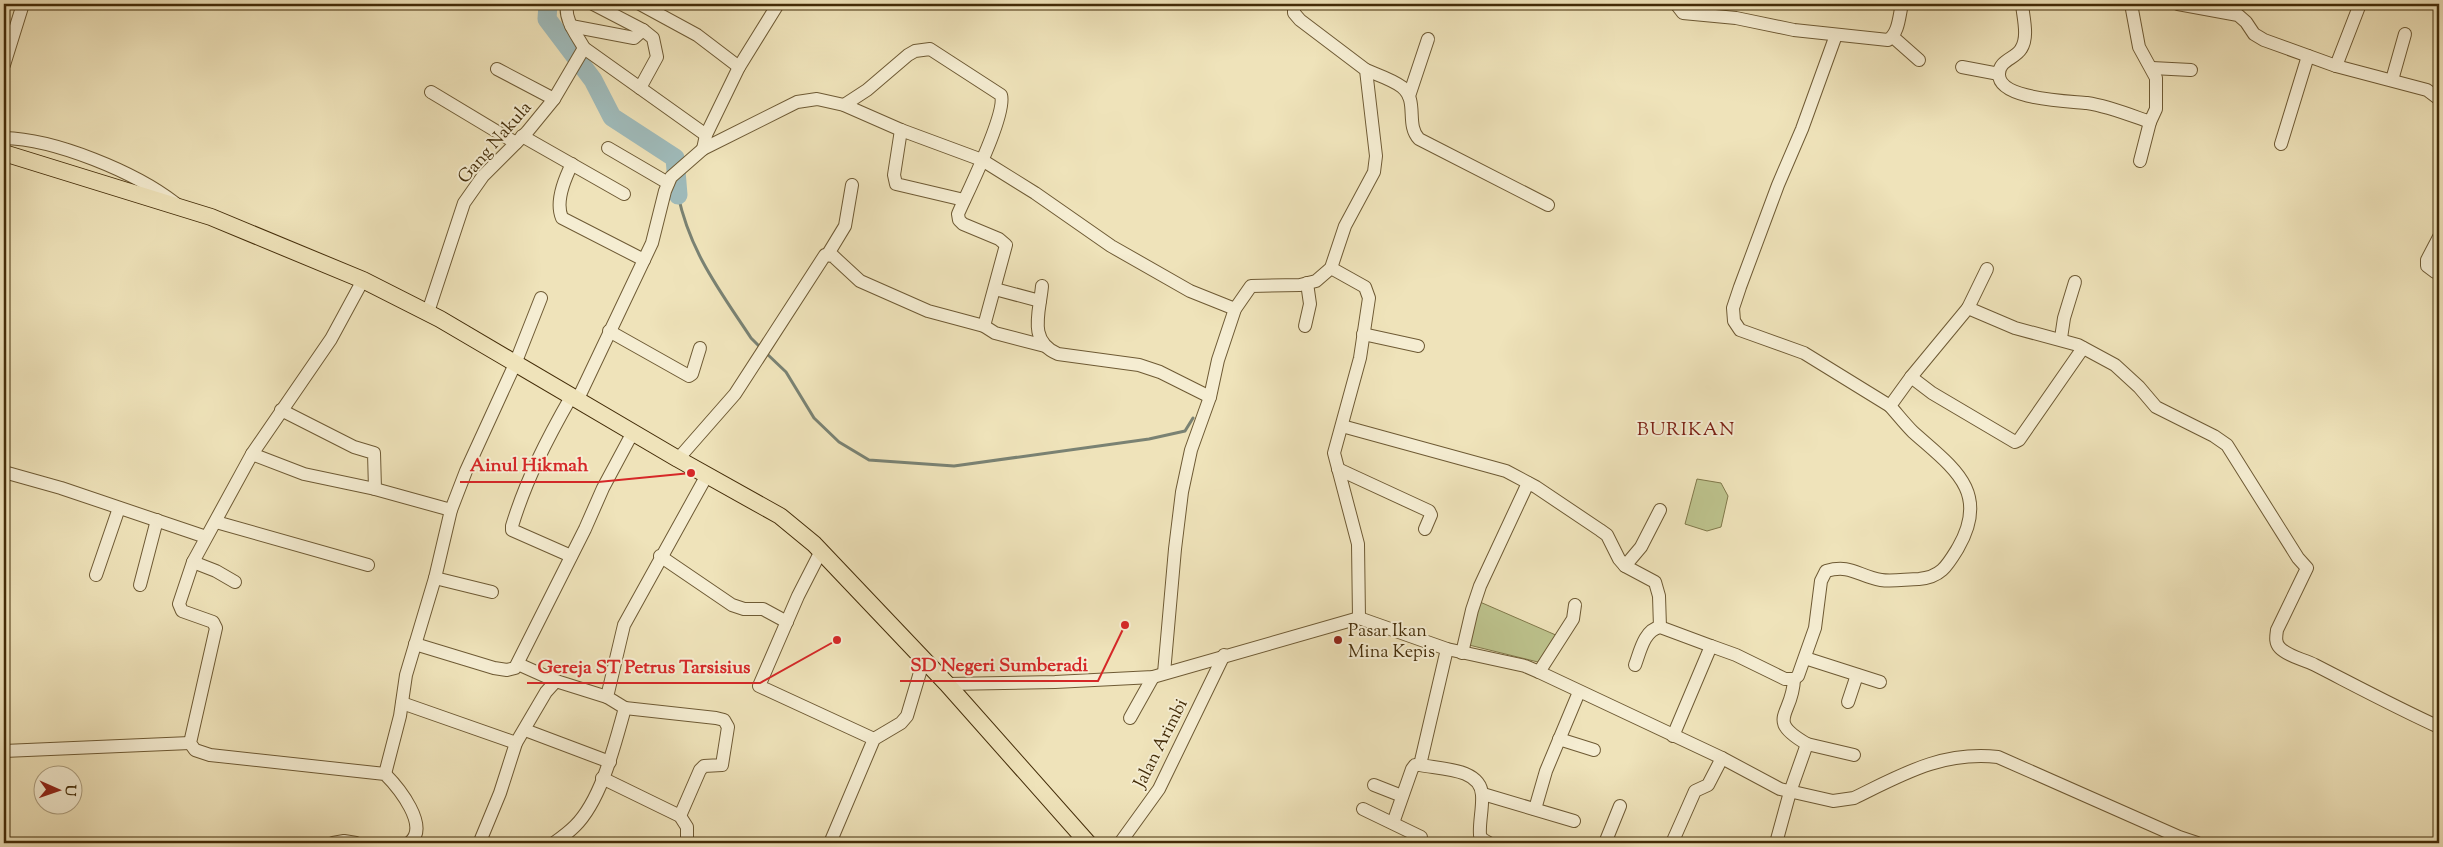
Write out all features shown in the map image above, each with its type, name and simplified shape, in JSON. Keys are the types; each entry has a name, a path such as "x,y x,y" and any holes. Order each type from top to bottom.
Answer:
{"main road":[{"path":"4,153 179,206 224,222 363,280 428,312 574,399 780,516 821,551 948,684 1088,843"}],"street":[{"path":"4,65 23,4"},
{"path":"567,4 566,14 580,55 640,88 706,135"},
{"path":"593,4 644,30 653,38 657,57 640,88"},
{"path":"640,4 697,35 738,67"},
{"path":"703,148 706,135 738,67 778,4"},
{"path":"1294,4 1294,13 1300,20 1366,70 1403,88 1409,96 1412,110 1412,126 1419,139 1548,205"},
{"path":"1676,4 1683,13 1736,18 1794,30 1881,40 1888,40 1893,37 1902,4"},
{"path":"2022,4 2025,37 2023,44 2021,50 2002,64 1999,74 2000,82 2006,89 2049,100 2087,103 2150,122"},
{"path":"2131,4 2139,47 2156,78 2156,109 2150,122 2140,161"},
{"path":"2178,4 2238,15 2258,37 2336,66 2427,90 2439,99"},
{"path":"2336,66 2360,4"},
{"path":"571,26 622,38 634,38 644,30"},
{"path":"2392,80 2405,34"},
{"path":"1836,35 1802,129 1778,185 1740,287 1733,308 1734,321 1740,330 1804,353 1890,406 1912,431 1945,459 1960,477 1971,499 1971,514 1963,539 1943,570 1933,577 1881,580 1847,568 1826,571 1822,581 1815,628 1800,674 1794,679 1792,696 1783,722 1784,729 1807,744 1854,755"},
{"path":"1893,37 1919,60"},
{"path":"1409,96 1428,39"},
{"path":"844,105 867,90 908,55 915,51 930,49 1001,95 1002,106 982,160 958,214 961,223 1000,239 1006,245 984,326"},
{"name":"Gang Nakula","path":"428,312 464,203 483,176 554,99 580,55"},
{"path":"2281,144 2308,56"},
{"path":"1962,67 1999,74"},
{"path":"2152,68 2191,70"},
{"path":"497,69 554,99"},
{"path":"1130,718 1158,675 1182,492 1191,450 1210,397 1218,360 1235,309 1251,286 1307,283 1322,278 1331,268 1345,226 1374,172 1376,164 1366,70"},
{"path":"431,92 519,139 572,164 624,194"},
{"path":"571,556 512,530 525,486 574,399 644,260 652,242 668,183 676,172 703,148 797,102 817,99 844,105 901,130 982,160 1035,193 1111,246 1190,291 1235,309"},
{"path":"901,130 894,175 896,184 964,200"},
{"path":"4,138 49,145 96,160 161,192 179,206"},
{"path":"608,148 668,183"},
{"path":"572,164 564,180 560,210 562,218 644,260"},
{"path":"678,459 735,394 817,267 838,239 849,209 852,186"},
{"path":"2435,272 2427,266 2427,260 2439,237"},
{"path":"829,252 860,281 928,311 984,326 995,333 1045,346 1058,354 1139,365 1160,372 1210,397"},
{"path":"1331,268 1365,287 1369,298 1360,358 1334,453 1358,544 1358,618"},
{"path":"1890,406 1910,377 1968,308 1987,269"},
{"path":"363,280 331,339 252,454 193,562 179,600 179,608 182,612 213,622 216,628 190,743 195,750 210,755 385,774 401,792 414,814 416,831 413,840 409,843"},
{"path":"2061,338 2064,318 2075,282"},
{"path":"1305,326 1310,304 1307,283"},
{"path":"1042,286 1037,320 1038,330 1045,346"},
{"path":"995,289 1040,301"},
{"path":"385,774 402,704 406,675 435,578 451,510 516,364 541,298"},
{"path":"1968,308 2015,328 2044,337 2061,338 2083,348 2115,365 2139,387 2156,407 2214,436 2227,445 2298,558 2307,568 2277,630 2276,640 2279,647 2287,653 2312,664 2373,697 2439,727"},
{"path":"609,332 689,376 692,374 700,348"},
{"path":"1364,334 1418,346"},
{"path":"1910,377 2015,442 2019,440 2083,348"},
{"path":"281,410 354,447 374,453 374,489"},
{"path":"1342,426 1506,471 1528,483 1608,535 1619,559 1625,566 1655,582 1659,596 1660,627"},
{"path":"415,644 494,668 512,669 518,664 603,488 633,432"},
{"path":"252,454 304,474 374,489 451,510"},
{"path":"1338,469 1430,511 1431,515 1425,529"},
{"path":"4,472 61,488 206,537"},
{"path":"607,697 624,624 660,556 707,475"},
{"path":"1462,653 1480,586 1528,483"},
{"path":"96,575 119,508"},
{"path":"1625,566 1642,547 1660,510"},
{"path":"140,585 157,520"},
{"path":"216,522 368,565"},
{"path":"821,551 759,686 874,739"},
{"path":"660,556 732,605 744,609 763,609 787,622"},
{"path":"193,562 216,571 235,582"},
{"path":"435,578 492,592"},
{"path":"1539,672 1573,619 1575,605"},
{"path":"948,684 1055,682 1158,675 1358,618 1447,649 1524,666 1539,672 1722,758 1780,790 1833,801 1845,800 1854,798 1921,765 1937,760 1984,755 1998,757 2179,837 2197,843"},
{"path":"1635,665 1647,635 1653,628 1660,627 1736,655 1785,678 1794,679"},
{"path":"1673,736 1711,646"},
{"path":"1420,765 1447,649"},
{"name":"Jalan Arimbi","path":"1120,843 1159,790 1224,655"},
{"path":"1805,658 1880,682"},
{"path":"830,843 874,739 904,720 919,682 924,659"},
{"path":"518,664 556,680 607,697 625,708 724,720 728,727 722,765 719,767 704,766 700,770 680,816"},
{"path":"1848,702 1856,674"},
{"path":"481,839 500,793 516,743 546,692 556,680"},
{"path":"1535,809 1579,692"},
{"path":"402,704 516,743"},
{"path":"554,843 576,826 586,812 610,762 625,708"},
{"path":"525,730 610,762"},
{"path":"1560,739 1594,750"},
{"path":"4,751 190,743"},
{"path":"1776,843 1790,792 1807,744"},
{"path":"1672,843 1694,791 1708,785 1722,758"},
{"path":"1393,823 1412,769 1415,766 1420,765 1468,774 1476,780 1483,794 1480,835 1482,839 1489,843"},
{"path":"602,778 680,816 687,827 687,843"},
{"path":"1374,785 1402,796"},
{"path":"1483,794 1574,820"},
{"path":"1605,843 1620,806"},
{"path":"1363,809 1421,837"},
{"path":"333,843 344,840 356,843"}],"green space":[{"path":"1697,479 1721,483 1728,496 1721,527 1707,531 1685,524"},
{"path":"1480,602 1558,636 1542,663 1469,645"}],"waterway":[{"path":"548,4 547,19 593,80 612,117 675,158 678,195"},
{"path":"678,195 690,235 707,270 751,338 761,348"},
{"path":"765,352 786,372 814,418 839,442 869,460 954,466 1149,439 1185,431 1193,418"}],"place":[{"name":"Ainul Hikmah","path":"691,473"},
{"name":"SD Negeri Sumberadi","path":"1125,625"},
{"name":"Gereja ST Petrus Tarsisius","path":"837,640"},
{"name":"Pasar Ikan Mina Kepis","path":"1338,640"}],"district":[{"name":"BURIKAN","path":"1686,428"}]}
